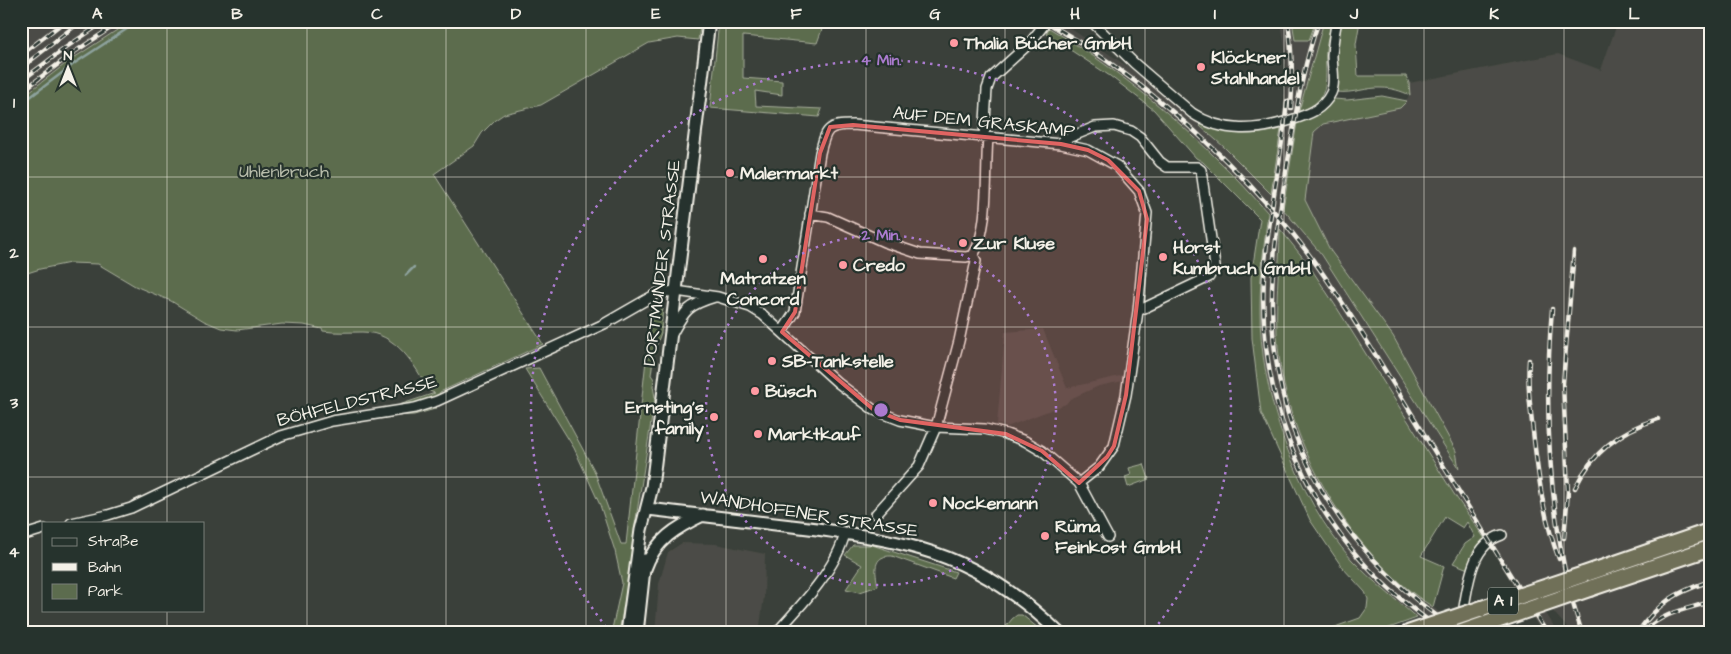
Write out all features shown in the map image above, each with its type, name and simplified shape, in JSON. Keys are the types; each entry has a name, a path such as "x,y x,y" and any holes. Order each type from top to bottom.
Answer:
{"highway":[{"name":"A 1","path":"1417,630 1710,531"},
{"name":"A 1","path":"1459,633 1710,548"}],"main road":[{"name":"DORTMUNDER STRASSE","path":"637,633 648,531 648,508 709,21"},
{"name":"DORTMUNDER STRASSE","path":"627,633 642,530 648,508"},
{"name":"WANDHOFENER STRASSE","path":"648,508 845,533 923,549 961,564 994,581 1034,609 1059,633"},
{"path":"643,575 648,562 660,543 676,528 704,515"}],"street":[{"path":"1091,21 1134,62 1201,118 1221,126 1245,129 1266,127 1299,118 1319,109 1332,91 1333,43 1337,21"},
{"path":"810,214 828,217 884,242 920,254 966,257 973,255 979,246 984,215 986,95 991,78 1030,43 1044,24"},
{"name":"AUF DEM GRASKAMP","path":"782,332 795,312 823,140 830,127 853,125 1061,144 1088,150 1108,160 1130,179 1143,199 1148,219 1126,396 1114,446 1099,467 1079,483"},
{"path":"1061,144 1063,140 1086,130 1109,125 1136,134 1160,162 1167,167 1197,168 1201,170 1215,266 1209,277 1138,311"},
{"path":"876,514 919,466 936,427 961,332 976,261 973,255"},
{"path":"676,291 718,297 750,307 763,315 838,383 874,410 900,420 936,427 985,429 1025,441 1042,451 1079,483 1108,537"},
{"name":"BÖHFELDSTRASSE","path":"76,522 131,508 281,436 332,421 415,408 437,401 604,324 658,293 676,291"},
{"path":"671,336 690,307 718,297"},
{"path":"21,536 42,529"},
{"path":"776,633 799,609 828,568 839,552 845,533"},
{"path":"1459,633 1471,572 1479,551 1487,542 1502,535"}],"highlighted area":[{"path":"853,125 1061,144 1088,150 1108,160 1139,191 1147,219 1126,395 1114,446 1107,457 1079,483 1042,451 1006,434 900,420 874,410 782,332 795,312 820,153 830,127"}],"shaded area":[{"path":"38,21 136,21 21,102 21,34"},
{"path":"1038,21 1059,21 1127,66 1173,102 1224,147 1271,193 1281,129 1297,122 1283,209 1322,255 1458,468 1393,336 1330,250 1305,200 1314,132 1323,124 1400,108 1410,95 1409,83 1558,54 1601,70 1618,21 1710,21 1710,633 1572,633 1527,582 1558,633 1542,633 1489,545 1493,535 1485,539 1454,494 1337,308 1308,264 1281,229 1276,307 1278,349 1288,399 1320,479 1350,527 1381,565 1418,598 1433,607 1455,626 1454,633 1440,633 1417,618 1384,590 1351,559 1319,512 1292,460 1272,403 1262,351 1259,307 1268,213 1120,76"},
{"path":"1281,21 1292,21 1295,40 1309,39 1316,21 1324,21 1299,111 1283,117 1285,50"},
{"path":"1043,329 1067,388 1124,375 1123,381 1099,386 1070,399 1066,404 1007,427 997,424 1005,332"},
{"path":"682,543 716,544 765,554 764,597 759,633 655,633 659,584 668,552"}],"green space":[{"name":"Uhlenbruch","path":"131,21 701,21 698,40 678,38 649,43 541,105 504,114 482,133 474,146 434,174 543,344 440,392 435,409 414,415 394,416 399,405 435,393 429,391 411,361 403,352 385,338 374,333 328,332 304,325 282,324 237,330 221,328 204,321 171,301 135,286 98,264 70,263 21,275 21,98 69,61"},
{"path":"719,21 825,21 817,43 743,36 743,78 782,81 782,95 755,91 756,106 822,109 819,117 710,108"},
{"path":"1292,21 1316,21 1309,40 1295,40"},
{"path":"1324,21 1332,21 1326,49 1325,87 1318,101 1310,107 1299,111"},
{"path":"1342,21 1360,21 1356,44 1358,76 1406,76 1410,95 1386,88 1337,92 1337,42"},
{"path":"1049,28 1116,72 1159,106 1225,166 1268,213 1261,284 1261,340 1274,408 1285,442 1298,475 1332,535 1360,568 1417,618 1375,633 1318,633 1360,618 1367,608 1368,599 1365,592 1342,567 1310,520 1261,413 1252,338 1251,278 1260,219 1203,162 1196,158 1154,110 1110,76 1046,34"},
{"path":"1382,96 1407,101 1400,108 1323,124 1314,132 1305,200 1330,250 1393,336 1456,451 1459,469 1322,255 1283,209 1297,122 1318,114 1327,108 1334,99 1347,100"},
{"path":"1201,124 1221,131 1241,134 1271,132 1281,129 1271,194 1200,126"},
{"path":"1280,229 1308,264 1454,494 1485,539 1476,548 1468,569 1453,563 1465,544 1475,537 1467,522 1463,528 1445,517 1421,556 1444,566 1433,607 1403,585 1375,558 1350,527 1328,494 1309,458 1294,421 1284,384 1278,347 1277,302"},
{"path":"657,303 663,306 661,333 654,352 651,375 654,379 655,397 635,525 635,540 619,633 608,633 612,629 622,583 615,551 600,505 574,448 525,369 539,368 594,470 621,544 626,544 652,305"},
{"path":"1144,464 1149,479 1128,487 1125,477 1131,475 1129,468"},
{"path":"853,545 872,545 956,572 953,578 892,556 886,556 881,558 876,565 878,586 860,592 846,589 862,565 845,555"},
{"path":"1017,615 1022,615 1044,633 1001,633"}],"waterway":[{"path":"21,104 75,63 139,21"},
{"path":"406,275 414,267"}],"railway":[{"path":"21,55 65,21"},
{"path":"21,68 81,21"},
{"path":"21,81 105,21"},
{"path":"21,92 73,53 121,21"},
{"path":"1045,21 1111,64 1173,112 1231,166 1284,223 1345,306 1547,633"},
{"path":"1288,21 1292,65 1291,108"},
{"path":"1319,21 1299,96 1274,256 1272,307 1276,358 1286,407 1302,452 1324,494 1351,534 1384,570 1420,603 1461,633"},
{"path":"1287,101 1265,262 1263,307 1267,352 1275,395 1288,438 1306,479 1328,517 1355,553 1386,586 1445,633"},
{"path":"1564,538 1568,492 1563,383 1574,251"},
{"path":"1552,309 1548,379 1552,482 1561,551 1568,585 1582,633"},
{"path":"1529,360 1530,400 1540,485 1549,530 1559,559"},
{"path":"1575,488 1590,464 1609,444 1631,430 1658,419"},
{"path":"1637,633 1653,613 1669,600 1687,590 1710,581"},
{"path":"1644,631 1667,616 1710,602"}],"place":[{"name":"Thalia Bücher GmbH","path":"954,43"},
{"name":"Klöckner Stahlhandel","path":"1201,67"},
{"name":"Malermarkt","path":"730,173"},
{"name":"Zur Kluse","path":"963,243"},
{"name":"Horst Kumbruch GmbH","path":"1163,257"},
{"name":"Matratzen Concord","path":"763,259"},
{"name":"Credo","path":"843,265"},
{"name":"SB-Tankstelle","path":"772,361"},
{"name":"Büsch","path":"755,391"},
{"name":"Ernsting's family","path":"714,417"},
{"name":"Marktkauf","path":"758,434"},
{"name":"Nockemann","path":"933,503"},
{"name":"Rüma Feinkost GmbH","path":"1045,536"}]}
